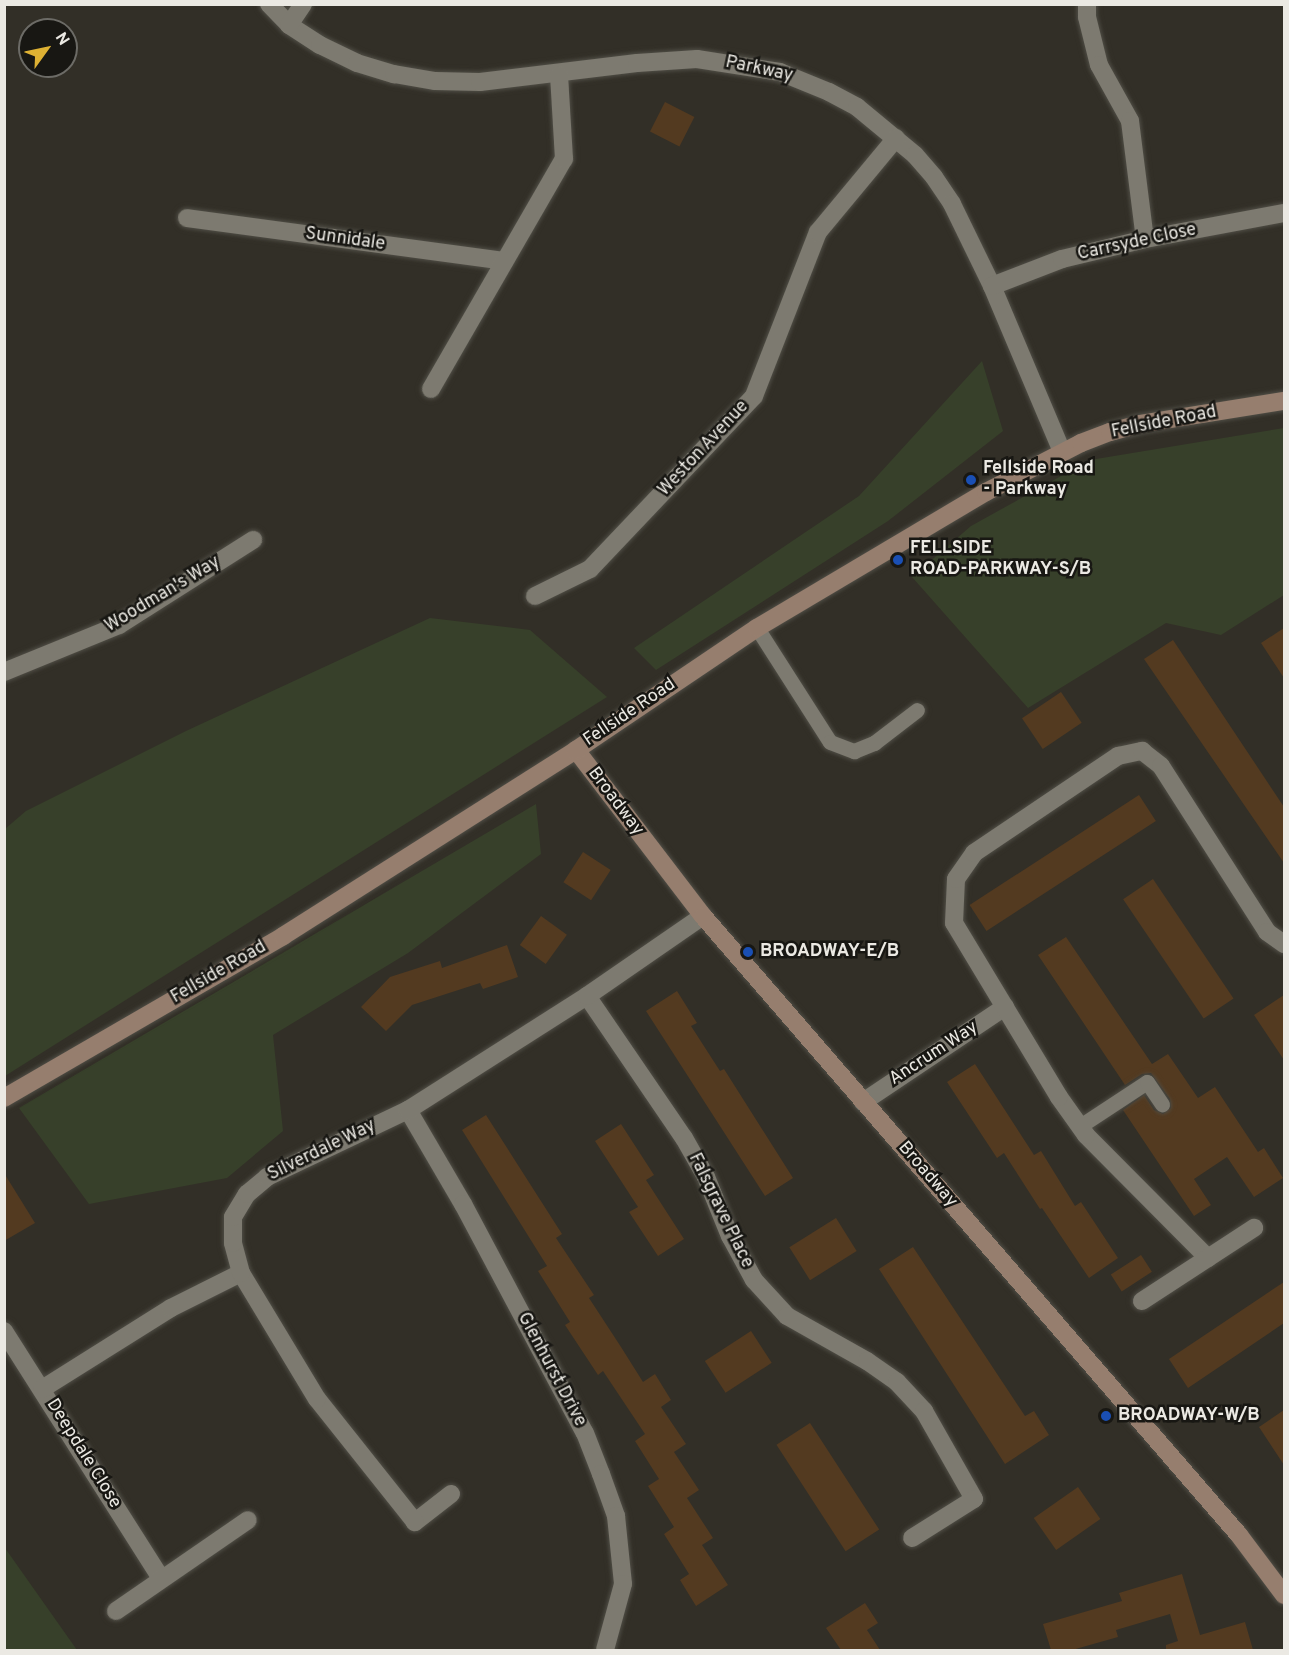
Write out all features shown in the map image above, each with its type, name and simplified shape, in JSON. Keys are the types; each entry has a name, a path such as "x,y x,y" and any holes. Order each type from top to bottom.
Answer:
{"street":[{"name":"Parkway","path":"269,4 289,25 320,45 348,58 394,74 435,81 480,82 559,75 638,63 697,59 780,72 802,79 848,102 896,138 934,177 967,231 993,286 1062,452"},
{"path":"289,25 303,4"},
{"path":"1087,4 1087,17 1099,65 1130,121 1145,239"},
{"path":"431,389 564,159 559,75"},
{"name":"Weston Avenue","path":"535,596 590,569 754,396 818,232 896,138"},
{"name":"Carrsyde Close","path":"993,286 1062,259 1145,239 1284,213"},
{"name":"Sunnidale","path":"187,218 504,261"},
{"name":"Fellside Road","path":"4,1098 283,936 576,750 758,628 986,492 1062,452 1110,432 1140,424 1284,401"},
{"name":"Woodman's Way","path":"4,672 119,625 254,540"},
{"name":"Broadway","path":"576,750 703,916 1239,1535 1284,1595"},
{"path":"1208,1258 1080,1126 1059,1097 954,923 956,879 974,854 1119,756 1142,751 1161,766 1267,932 1284,944"},
{"name":"Silverdale Way","path":"451,1494 415,1522 317,1399 241,1273 233,1243 233,1217 247,1194 267,1177 408,1110 586,996 703,916"},
{"name":"Falsgrave Place","path":"586,996 684,1138 706,1177 730,1236 754,1280 787,1316 867,1361 897,1382 924,1411 974,1499 912,1538"},
{"name":"Ancrum Way","path":"863,1102 1005,1007"},
{"name":"Glenhurst Drive","path":"408,1110 463,1204 585,1433 601,1474 616,1516 623,1584 605,1650"},
{"path":"1142,1301 1254,1228"},
{"path":"42,1389 171,1308 241,1273"},
{"name":"Deepdale Close","path":"4,1331 161,1578"},
{"path":"116,1611 248,1520"}],"lane":[{"path":"758,628 830,742 854,751 874,743 917,710"},
{"path":"1080,1126 1147,1082 1162,1104"}],"green space":[{"path":"982,361 1003,431 888,521 656,670 634,648 859,496"},
{"path":"1284,428 1284,595 1221,635 1166,623 1028,708 912,577 971,526 1090,460"},
{"path":"430,618 530,630 607,697 5,1076 5,829 26,811 186,731"},
{"path":"536,804 541,854 408,953 273,1035 283,1131 227,1178 89,1204 19,1108"},
{"path":"5,1548 77,1650 5,1650"}],"building":[{"path":"665,102 694,117 679,146 650,131"},
{"path":"1284,628 1284,678 1261,643"},
{"path":"1173,640 1284,807 1284,863 1144,659"},
{"path":"1061,692 1082,723 1043,749 1022,718"},
{"path":"1139,795 1156,821 986,931 970,905"},
{"path":"583,852 611,870 591,900 563,882"},
{"path":"1153,879 1234,998 1204,1019 1123,899"},
{"path":"541,916 567,935 546,964 520,945"},
{"path":"1066,937 1152,1064 1168,1054 1198,1098 1215,1087 1258,1152 1264,1148 1283,1178 1254,1197 1227,1157 1194,1179 1211,1205 1194,1216 1123,1110 1144,1095 1154,1110 1163,1114 1171,1108 1170,1099 1151,1073 1142,1074 1125,1085 1038,955"},
{"path":"507,945 518,977 483,989 480,983 412,1005 386,1031 361,1007 390,977 440,961 442,968"},
{"path":"677,991 697,1023 691,1026 720,1071 724,1069 793,1178 765,1196 646,1011"},
{"path":"1284,995 1284,1060 1254,1015"},
{"path":"975,1064 1034,1155 1041,1151 1075,1206 1081,1202 1118,1258 1089,1278 1004,1153 997,1158 947,1082"},
{"path":"486,1115 562,1234 556,1238 594,1295 589,1298 643,1382 655,1374 671,1400 661,1407 686,1444 674,1452 699,1490 687,1498 713,1538 702,1545 728,1585 696,1606 680,1580 689,1574 664,1534 674,1527 648,1486 659,1479 635,1441 645,1434 603,1371 598,1375 565,1325 570,1322 538,1271 547,1266 462,1130"},
{"path":"621,1124 654,1175 646,1180 684,1239 658,1256 629,1212 638,1207 595,1141"},
{"path":"4,1173 35,1223 4,1241"},
{"path":"836,1218 857,1251 810,1280 789,1247"},
{"path":"913,1247 1025,1416 1034,1411 1049,1435 1005,1464 879,1269"},
{"path":"1141,1255 1152,1272 1122,1291 1111,1275"},
{"path":"1284,1282 1284,1323 1188,1388 1169,1359"},
{"path":"751,1331 772,1363 726,1393 705,1361"},
{"path":"1284,1410 1284,1465 1259,1427"},
{"path":"810,1423 879,1530 846,1551 776,1445"},
{"path":"1078,1487 1100,1519 1056,1550 1034,1518"},
{"path":"1182,1574 1200,1635 1245,1622 1253,1650 1166,1650 1166,1645 1178,1641 1170,1614 1116,1630 1118,1637 1072,1650 1051,1650 1043,1624 1122,1601 1119,1593"},
{"path":"865,1603 878,1623 867,1630 880,1650 841,1650 826,1628"}],"place":[{"name":"Fellside Road - Parkway","path":"971,480"},
{"name":"FELLSIDE ROAD-PARKWAY-S/B","path":"898,560"},
{"name":"BROADWAY-E/B","path":"748,952"},
{"name":"BROADWAY-W/B","path":"1106,1416"}]}
